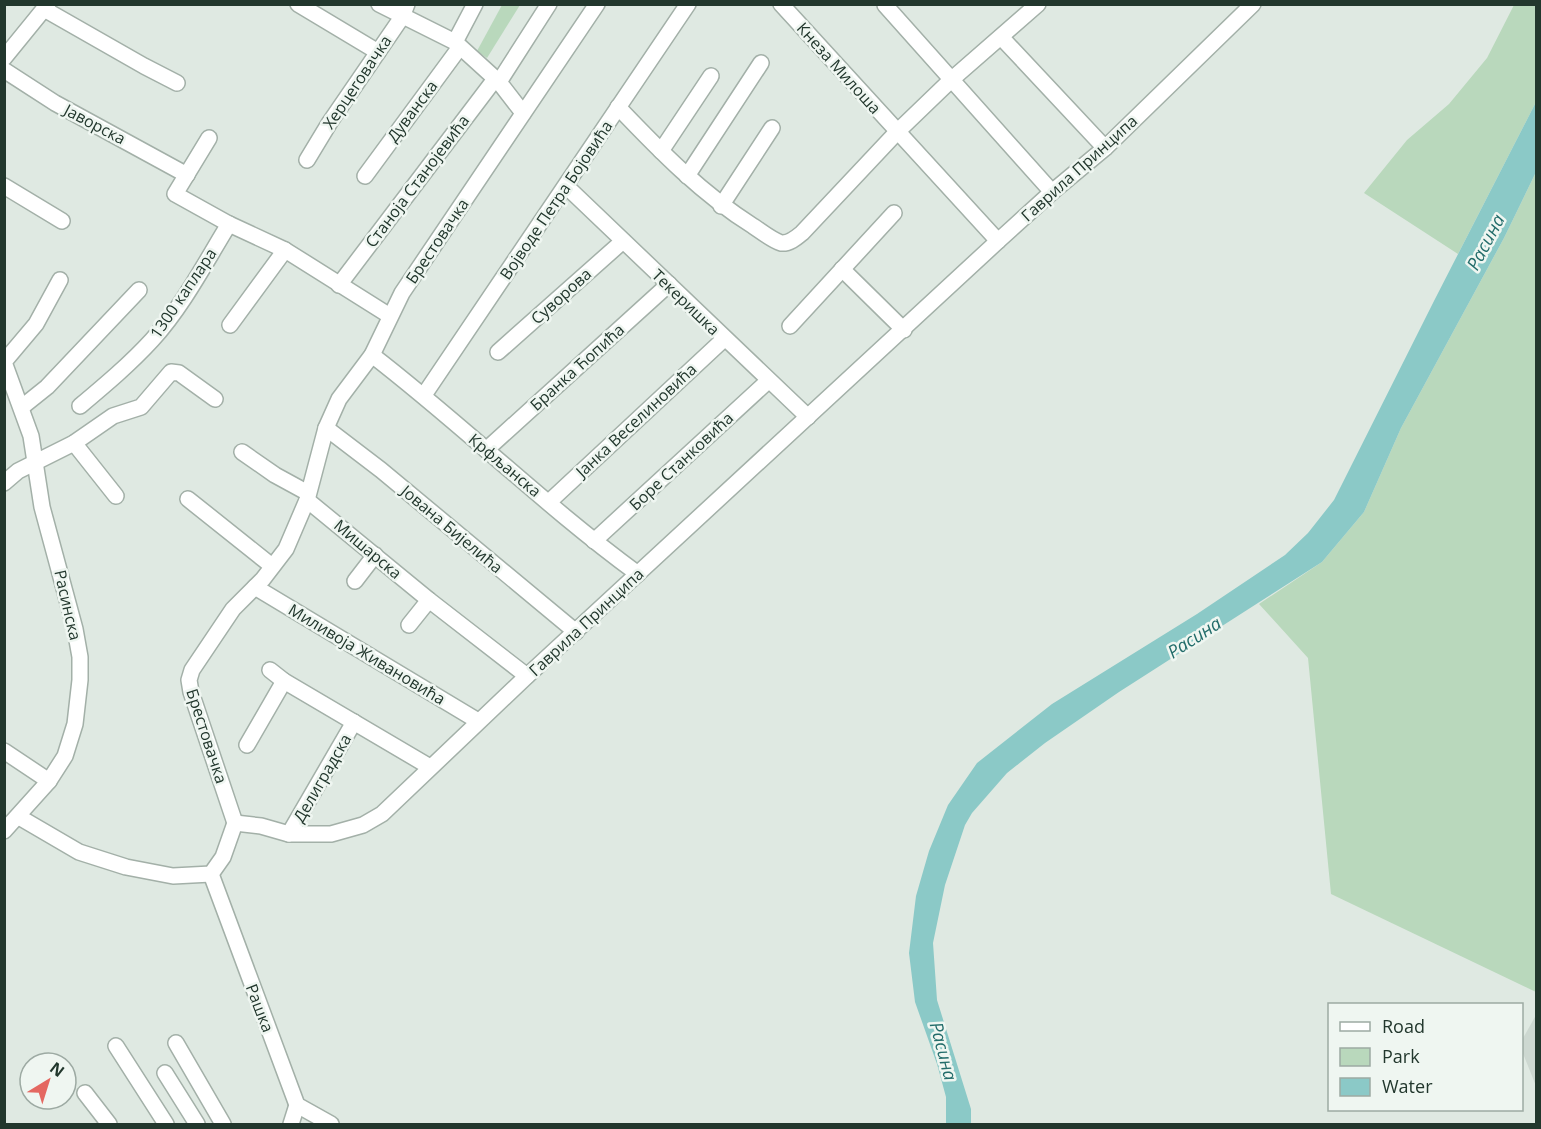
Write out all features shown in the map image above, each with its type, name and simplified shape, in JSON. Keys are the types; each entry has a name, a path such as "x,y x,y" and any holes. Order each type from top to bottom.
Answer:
{"street":[{"path":"298,4 378,52"},
{"path":"379,4 404,11 457,45 497,80 523,114"},
{"name":"Дуванска","path":"365,176 457,45 475,4"},
{"name":"Станоја Станојевића","path":"339,285 497,80 549,4"},
{"name":"Брестовачка","path":"236,823 195,708 189,680 192,670 233,609 255,587 286,549 308,496 327,428 339,399 372,355 402,293 597,4"},
{"name":"Војводе Петра Бојовића","path":"424,394 687,4"},
{"name":"Кнеза Милоша","path":"781,4 998,241"},
{"path":"618,107 687,176 722,206 771,238 781,243 788,243 802,233 897,132 951,80 1038,4"},
{"name":"Гаврила Принципа","path":"236,823 261,826 289,834 331,834 363,825 382,814 478,721 998,241 1105,148 1253,4"},
{"path":"885,5 1052,192"},
{"path":"4,58 46,7 144,66 177,83"},
{"name":"Херцеговачка","path":"307,160 404,11"},
{"path":"1001,37 1105,148"},
{"path":"687,176 761,63"},
{"name":"Јаворска","path":"4,70 55,103 187,175"},
{"path":"661,151 711,76"},
{"path":"722,206 772,128"},
{"path":"209,138 175,194 228,224 285,250 390,316"},
{"path":"4,186 62,221"},
{"name":"Текеришка","path":"566,186 808,417"},
{"path":"790,326 894,213"},
{"name":"1300 каплара","path":"80,406 152,339 175,311 228,224"},
{"name":"Суворова","path":"498,352 623,241"},
{"path":"230,325 285,250"},
{"path":"842,269 904,330"},
{"path":"4,362 36,324 60,280"},
{"name":"Бранка Ћопића","path":"486,450 669,284"},
{"path":"22,407 47,387 139,290"},
{"name":"Јанка Веселиновића","path":"549,502 724,339"},
{"name":"Крфљанска","path":"372,355 424,394 486,450 594,541 638,574"},
{"name":"Расинска","path":"4,362 9,390 22,407 36,462 42,507 61,573 80,657 79,700 75,724 65,756 49,781 4,831"},
{"path":"4,483 18,471 74,443 113,416 141,407 171,372 175,371 215,399"},
{"name":"Боре Станковића","path":"594,541 768,381"},
{"name":"Јована Бијелића","path":"327,428 576,632"},
{"path":"74,443 116,496"},
{"path":"242,452 308,496"},
{"name":"Мишарска","path":"308,496 429,600 527,676"},
{"path":"188,499 272,567"},
{"path":"355,581 375,555"},
{"name":"Миливоја Живановића","path":"255,587 478,721"},
{"path":"410,625 429,600"},
{"name":"Делиградска","path":"270,670 284,681 430,767"},
{"path":"247,745 284,681"},
{"name":"Делиградска","path":"289,834 354,722"},
{"path":"4,751 49,781"},
{"path":"19,817 79,852 117,864 173,876 211,874 223,857 236,823"},
{"name":"Рашка","path":"211,874 297,1105"},
{"path":"176,1043 224,1125"},
{"path":"116,1046 166,1125"},
{"path":"165,1073 197,1125"},
{"path":"85,1092 110,1125"},
{"path":"291,1125 297,1105 331,1125"}],"shaded area":[{"path":"1536,1015 1536,1086 1523,1054 1523,1038"}],"green space":[{"path":"502,5 520,5 487,58 477,51"},
{"path":"1514,5 1536,5 1536,102 1458,254 1364,193 1407,140 1449,104 1487,58"},
{"path":"1536,172 1536,992 1331,894 1308,658 1259,604 1322,562 1364,512 1401,428 1504,238"}],"water":[{"name":"Расина","path":"1536,102 1536,172 1504,238 1401,428 1364,512 1322,562 1119,692 1045,743 1007,773 972,813 965,825 945,885 933,943 937,1000 971,1109 971,1124 946,1124 946,1097 915,1002 909,953 916,896 929,851 948,805 977,763 1052,704 1197,614 1285,555 1308,533 1334,500"}]}
